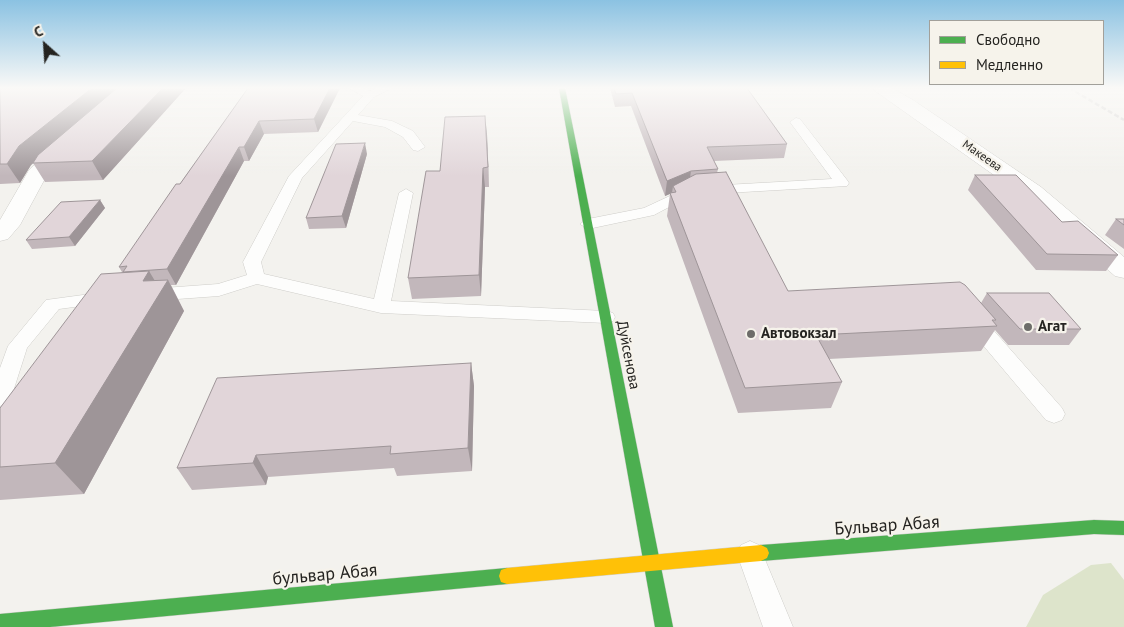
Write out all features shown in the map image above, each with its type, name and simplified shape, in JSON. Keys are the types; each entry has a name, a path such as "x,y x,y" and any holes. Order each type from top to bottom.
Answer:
{"street":[{"name":"Дуйсенова","path":"568,117 664,627"},
{"name":"Макеева","path":"926,117 1033,192 1124,270"},
{"path":"0,234 12,220 39,170 80,134"},
{"name":"Бульвар Абая","path":"653,562 1094,527 1124,528"},
{"name":"бульвар Абая","path":"0,623 653,562"}],"lane":[{"path":"256,278 252,262 296,176 348,117"},
{"path":"349,117 388,124 408,134 418,147"},
{"path":"588,224 649,212 689,191 842,183 796,122"},
{"path":"381,307 406,193"},
{"path":"0,398 18,346 53,304 219,290 256,278 381,307 606,317"},
{"path":"94,320 121,297"},
{"path":"959,304 1054,414"},
{"path":"750,554 778,627"}],"green space":[{"path":"1111,563 1124,580 1124,627 1026,627 1043,595 1091,565"}],"building":[{"path":"0,117 55,117 19,146 7,164 0,164"},
{"path":"82,117 135,117 92,161 33,163 38,155"},
{"path":"227,117 315,117 314,119 259,121 244,147 239,147 167,269 123,272 127,266 119,267 176,184 180,184"},
{"path":"445,117 485,117 488,167 483,168 479,275 408,278 426,171 440,171"},
{"path":"642,117 768,117 787,144 707,147 718,169 691,171 667,181"},
{"path":"365,143 342,216 306,218 336,144"},
{"path":"726,172 788,291 960,282 965,285 996,320 992,320 997,326 816,335 842,382 745,388 670,193 676,192 673,186 696,174"},
{"path":"975,175 1016,175 1062,222 1078,221 1118,255 1047,254"},
{"path":"100,200 69,237 26,240 61,202"},
{"path":"1116,219 1124,219 1124,225"},
{"path":"149,271 143,281 168,280 55,463 0,467 0,408 101,274"},
{"path":"987,293 1049,293 1081,329 1020,329"},
{"path":"471,363 468,448 390,454 391,446 256,455 253,463 177,468 217,378"}],"railway":[{"path":"1119,117 1124,120"}],"traffic: fast":[{"path":"568,117 664,627"},
{"path":"761,553 1094,527 1124,528"},
{"path":"0,623 507,576"}],"traffic: slow":[{"path":"507,576 761,553"}],"place":[{"name":"Агат","path":"1028,327"},
{"name":"Автовокзал","path":"751,334"}]}
